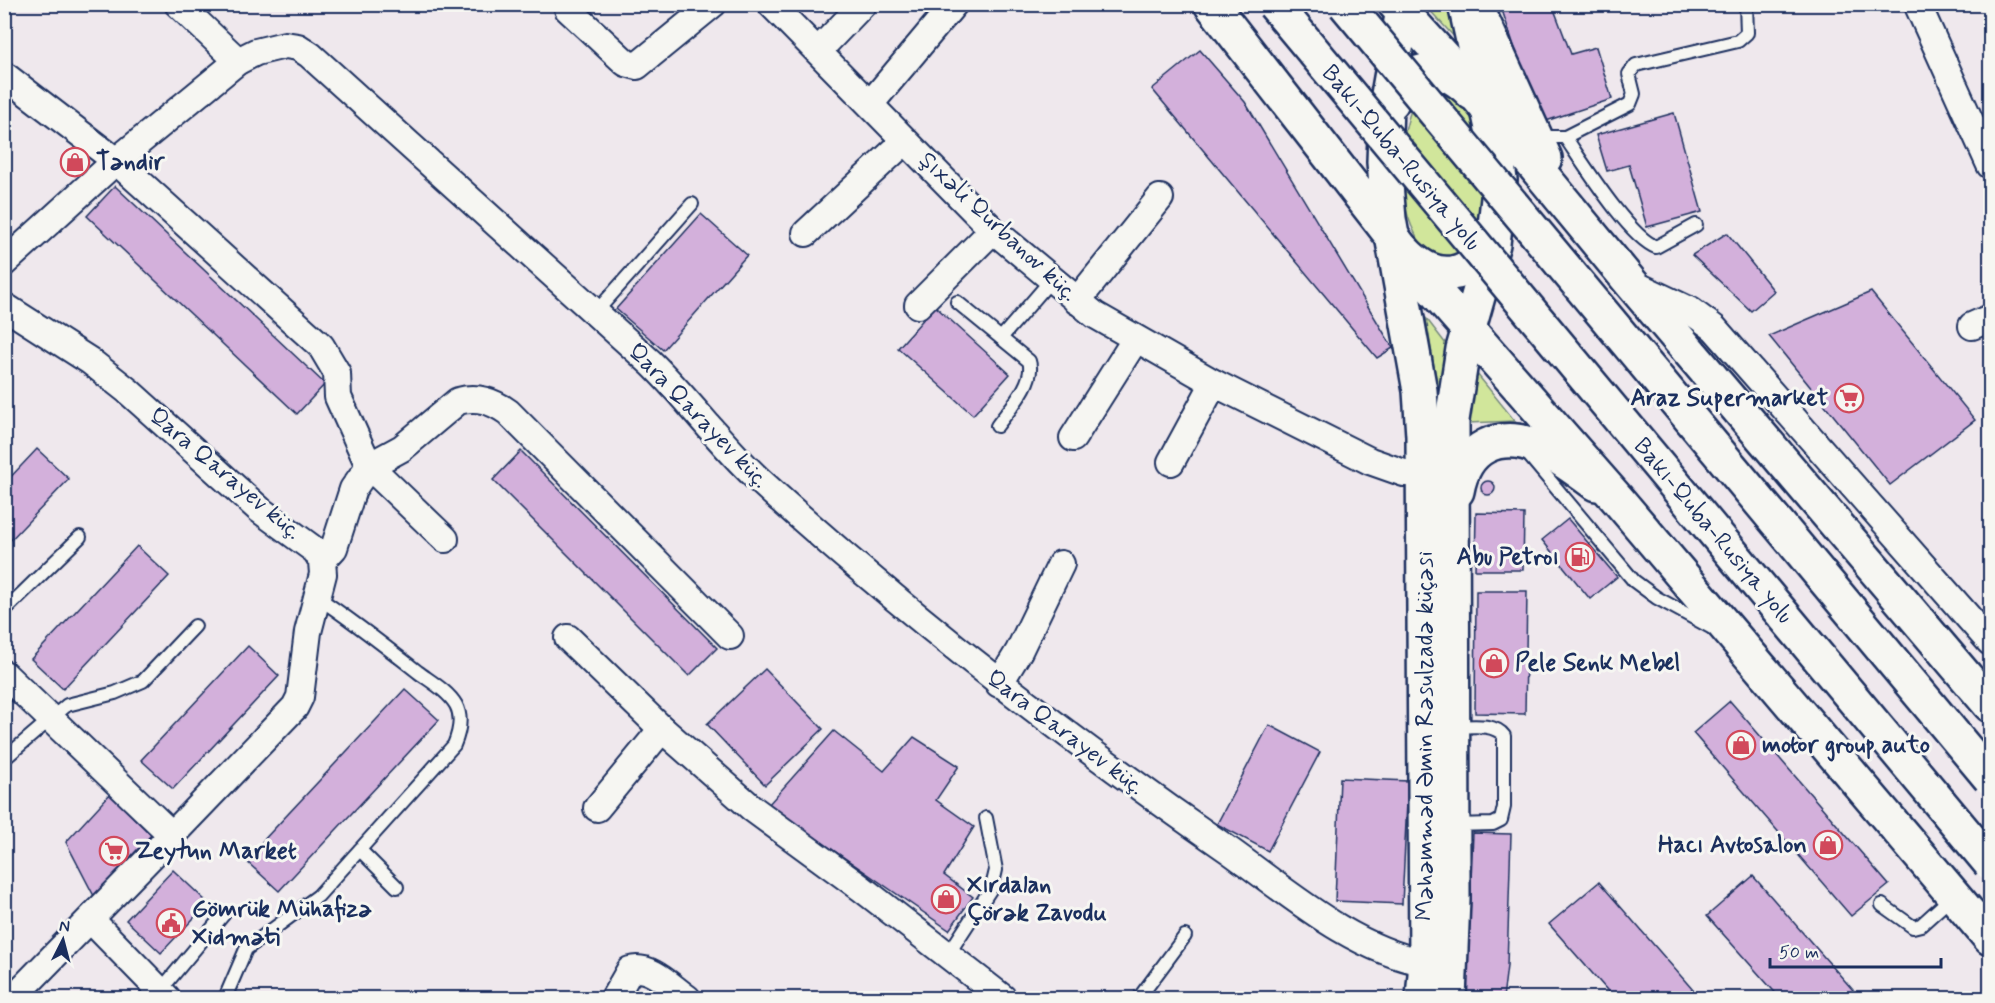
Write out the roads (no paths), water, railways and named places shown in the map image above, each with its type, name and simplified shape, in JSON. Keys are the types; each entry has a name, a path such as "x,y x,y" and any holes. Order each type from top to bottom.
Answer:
{"main road":[{"path":"1211,4 1393,240 1619,501 1990,938"},
{"name":"Bakı-Quba-Rusiya yolu","path":"1274,4 1990,863"},
{"path":"1345,4 1990,778"},
{"path":"1451,516 1455,386 1489,259 1496,222 1500,180 1496,142 1465,4"},
{"path":"1475,4 1550,137 1580,219"},
{"path":"1400,7 1389,81 1384,142 1385,192 1393,240 1425,270 1454,273 1474,263 1485,251 1496,222"},
{"path":"1400,7 1990,705"},
{"path":"1384,142 1390,110 1399,88 1407,79 1424,71 1445,72 1454,77 1488,109"},
{"name":"Məhəmməd Əmin Rəsulzadə küçəsi","path":"1393,240 1420,392 1423,473 1426,963 1423,999"},
{"path":"1451,516 1460,476 1468,458 1482,448 1496,443 1517,442 1544,449 1619,501"},
{"name":"Məhəmməd Əmin Rəsulzadə küçəsi","path":"1449,999 1452,825 1451,516"}],"street":[{"path":"178,4 238,61"},
{"path":"568,9 626,63 637,66 713,4"},
{"name":"Şıxəli Qurbanov küç.","path":"771,4 993,230 1077,301 1135,340 1214,384 1370,460 1404,472 1423,473"},
{"path":"818,51 863,4"},
{"path":"871,104 954,4"},
{"path":"1919,8 1990,165"},
{"name":"Qara Qarayev küç.","path":"4,263 116,161 238,61 256,52 285,45 298,47 310,55 679,389 732,453 757,478 866,575 999,684 1155,800 1323,916 1384,952 1426,963"},
{"path":"4,75 116,161 321,346 337,373 338,397 369,466 445,539"},
{"path":"806,233 905,141"},
{"path":"1077,301 1160,198"},
{"path":"918,305 993,230"},
{"path":"1631,283 1692,310 1714,328 1990,642"},
{"name":"Qara Qarayev küç.","path":"4,306 90,361 121,385 260,510 316,551 322,561"},
{"path":"1073,438 1135,340"},
{"path":"1171,462 1214,384"},
{"path":"13,999 92,921 295,707 300,697 308,632 322,574 322,561 334,548 353,489 369,466 402,448 458,401 469,398 496,404 508,412 730,636"},
{"path":"999,684 1019,651 1061,564"},
{"path":"568,638 663,729 753,809 1003,999"},
{"path":"4,674 172,835"},
{"path":"597,808 663,729"},
{"path":"92,921 163,995"},
{"path":"614,999 630,970 638,968 649,971 687,999"}],"lane":[{"path":"1696,225 1656,247 1646,243 1550,137 1630,104 1634,94 1629,74 1636,64 1738,41 1747,33 1746,4"},
{"path":"595,313 692,204"},
{"path":"1002,338 1051,280"},
{"path":"957,302 1029,361 1032,369 1028,382 997,426"},
{"path":"1517,442 1640,586 1740,643"},
{"path":"4,611 80,537"},
{"path":"225,999 246,949 318,896 454,745 459,735 460,718 456,706 445,693 372,635 317,597"},
{"path":"4,759 67,705 116,693 143,681 195,626"},
{"path":"1452,727 1500,730 1504,736 1504,807 1501,820 1493,824 1452,825"},
{"path":"947,956 992,888 996,870 986,818"},
{"path":"360,850 397,887"},
{"path":"1882,905 1913,927 1921,925 1954,895"},
{"path":"163,995 224,914"},
{"path":"1139,999 1185,936"}],"place":[{"name":"Təndir","path":"75,162"},
{"name":"Araz Supermarket","path":"1849,398"},
{"name":"Abu Petroı","path":"1580,557"},
{"name":"Pele Senk Mebel","path":"1494,663"},
{"name":"motor group auto","path":"1741,745"},
{"name":"Hacı Avtosalon","path":"1828,845"},
{"name":"Zeytun Market","path":"114,851"},
{"name":"Xırdalan Çörək Zavodu","path":"946,899"},
{"name":"Gömrük Mühafizə Xidməti","path":"171,923"}]}
